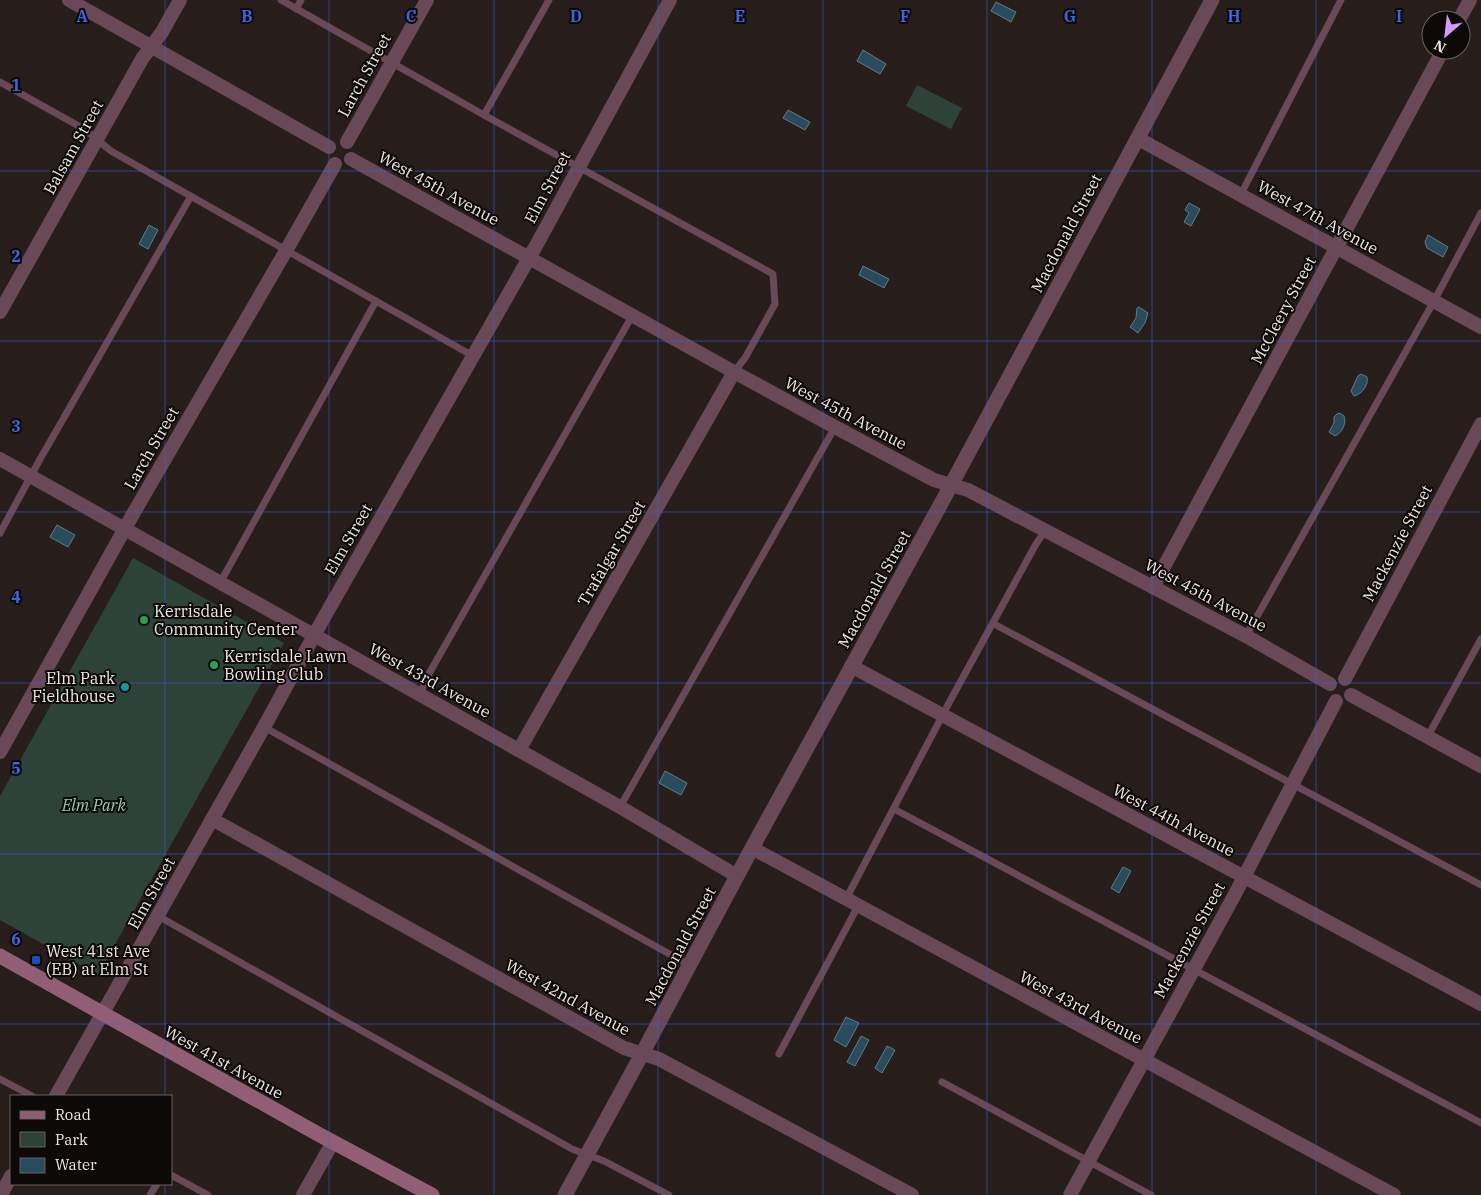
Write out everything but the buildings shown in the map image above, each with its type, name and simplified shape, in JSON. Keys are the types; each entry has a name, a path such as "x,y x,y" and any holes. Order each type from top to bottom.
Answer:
{"main road":[{"name":"West 41st Avenue","path":"0,956 333,1142 432,1195"}],"street":[{"path":"69,0 330,147"},
{"name":"Balsam Street","path":"0,312 142,59 180,0"},
{"name":"Larch Street","path":"347,142 427,0"},
{"name":"Elm Street","path":"57,1095 314,635 474,356 670,0"},
{"name":"Macdonald Street","path":"565,1195 1212,0"},
{"name":"McCleery Street","path":"1153,587 1438,60"},
{"name":"West 47th Avenue","path":"1137,138 1481,327"},
{"path":"337,141 347,142 352,150 351,159 344,164 335,164 329,156 330,147 337,141"},
{"name":"West 45th Avenue","path":"351,159 835,427 934,480 968,490 1246,636 1330,684"},
{"name":"Larch Street","path":"0,752 124,530 335,164"},
{"name":"Trafalgar Street","path":"520,750 734,372"},
{"name":"Mackenzie Street","path":"1345,679 1481,424"},
{"name":"West 43rd Avenue","path":"0,459 520,750 737,876"},
{"name":"West 44th Avenue","path":"851,666 1481,1004"},
{"path":"1337,678 1345,679 1352,685 1351,695 1344,701 1336,700 1329,693 1330,684 1337,678"},
{"path":"1351,695 1481,766"},
{"name":"Mackenzie Street","path":"1070,1195 1244,877 1336,700"},
{"name":"West 42nd Avenue","path":"212,819 624,1048 660,1059 912,1195"},
{"name":"West 43rd Avenue","path":"752,848 1394,1195"},
{"path":"303,1195 333,1142"},
{"path":"1,1195 10,1178"}],"lane":[{"path":"281,0 484,115 773,274 775,304 745,358 734,372"},
{"path":"296,9 301,0"},
{"path":"484,115 549,0"},
{"path":"1241,194 1341,0"},
{"path":"1,85 84,129 111,151 474,356"},
{"path":"0,533 30,477 191,196"},
{"path":"1246,636 1434,301 1481,213"},
{"path":"220,583 376,301"},
{"path":"420,695 426,679 632,316"},
{"path":"620,807 835,427"},
{"path":"779,1054 894,810 942,716 994,624 1036,544 1045,531"},
{"path":"994,624 1481,886"},
{"path":"1428,736 1481,639"},
{"path":"264,727 690,965"},
{"path":"894,810 1481,1123"},
{"path":"158,916 572,1149 604,1161 669,1195"},
{"path":"0,1079 30,1095"},
{"path":"942,1082 1151,1195"},
{"path":"172,1176 208,1195"}],"green space":[{"path":"917,85 962,108 951,129 906,106"},
{"name":"Elm Park","path":"133,558 284,643 98,975 0,920 0,796"}],"water":[{"path":"996,2 1016,12 1011,22 991,11"},
{"path":"863,50 886,64 880,74 857,61"},
{"path":"788,110 810,122 805,130 783,118"},
{"path":"1189,203 1200,209 1191,226 1184,222 1189,213 1185,210"},
{"path":"149,225 158,230 148,249 139,244"},
{"path":"1428,235 1448,247 1443,257 1427,248 1425,242"},
{"path":"863,266 889,279 884,288 859,275"},
{"path":"1139,307 1148,313 1145,323 1138,333 1130,327 1136,318 1137,308"},
{"path":"1361,374 1367,377 1367,383 1362,391 1354,396 1351,391 1358,376"},
{"path":"1340,413 1345,419 1344,425 1340,433 1335,436 1329,432 1334,423 1334,417"},
{"path":"57,525 75,535 68,547 50,537"},
{"path":"665,771 687,783 681,795 659,783"},
{"path":"1123,867 1131,871 1119,893 1111,888"},
{"path":"846,1017 859,1023 846,1047 834,1040"},
{"path":"861,1036 869,1040 855,1066 847,1062"},
{"path":"887,1046 895,1050 882,1073 875,1068"}],"place":[{"name":"Kerrisdale Community Center","path":"144,620"},
{"name":"Kerrisdale Lawn Bowling Club","path":"214,665"},
{"name":"Elm Park Fieldhouse","path":"125,687"},
{"name":"West 41st Ave (EB) at Elm St","path":"36,960"}]}
